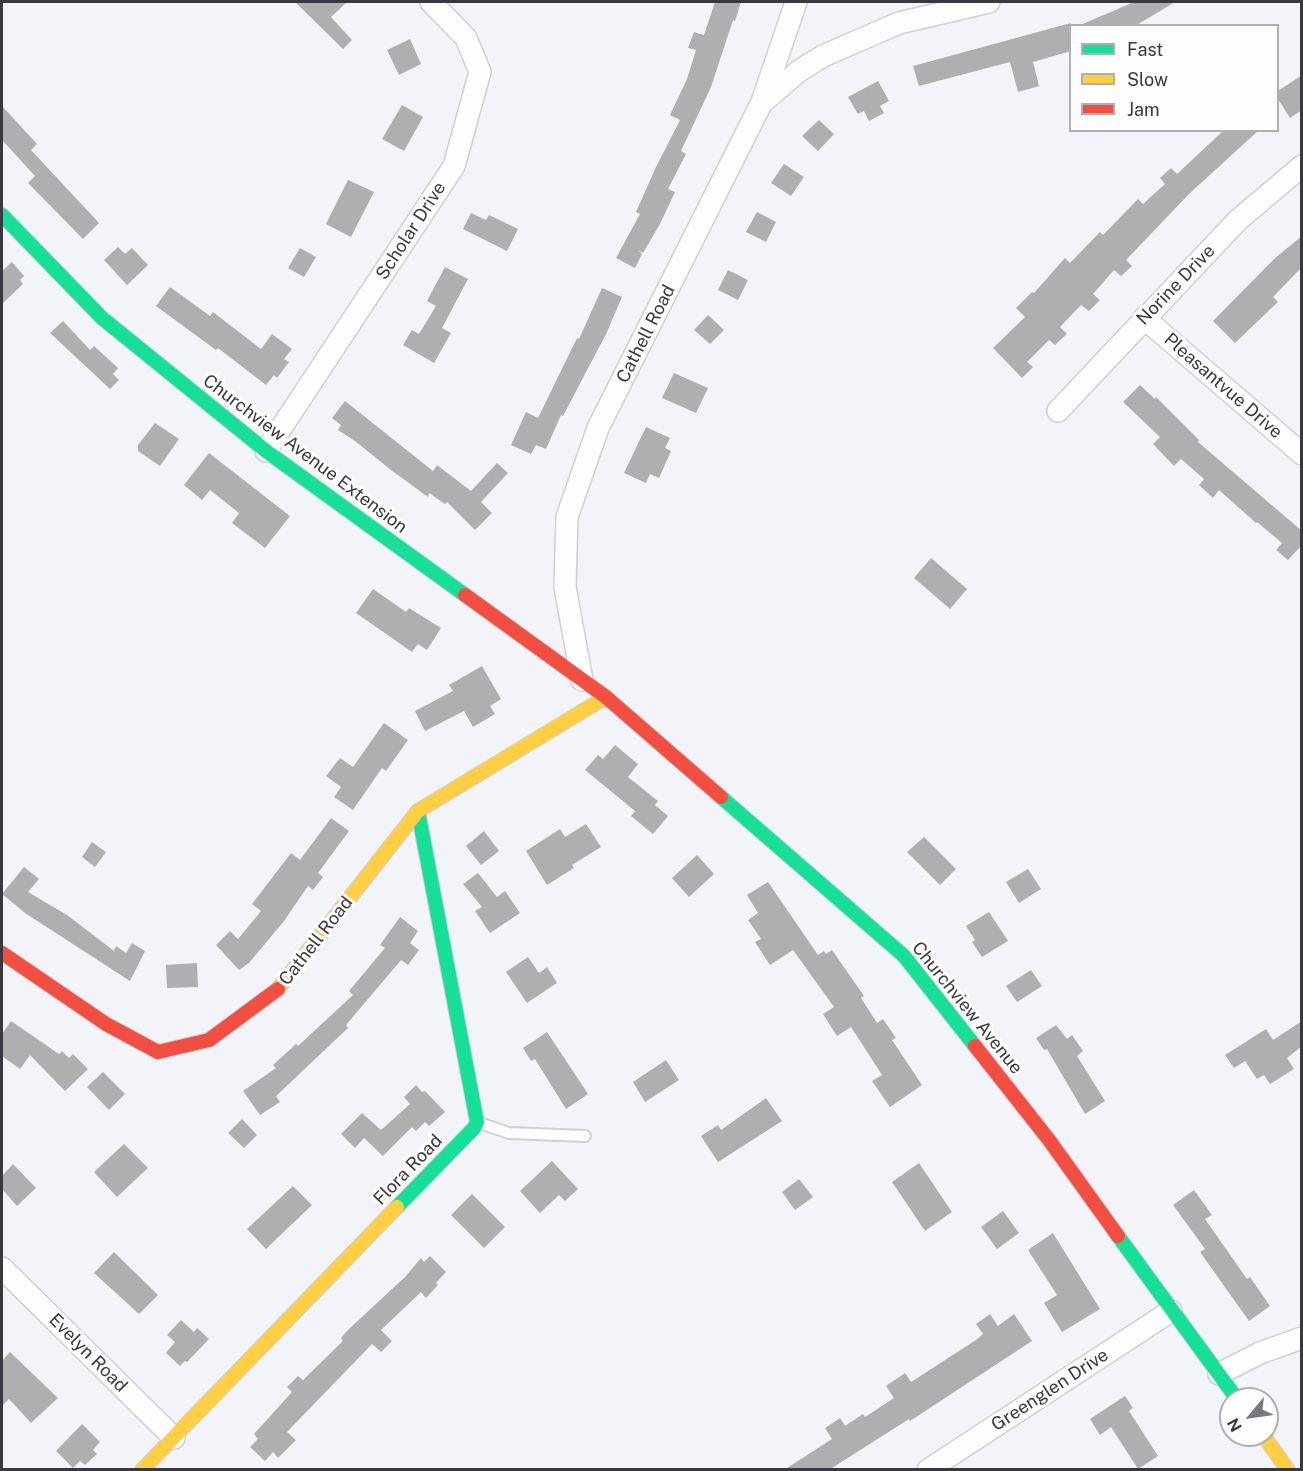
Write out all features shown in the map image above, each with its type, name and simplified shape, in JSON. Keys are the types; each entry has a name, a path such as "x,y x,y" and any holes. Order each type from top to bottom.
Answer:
{"street":[{"name":"Scholar Drive","path":"266,451 453,166 480,72 466,38 431,2"},
{"name":"Cathell Road","path":"582,680 565,587 567,517 598,429 762,102 796,2"},
{"path":"762,102 799,71 823,56 899,23 989,2"},
{"name":"Norine Drive","path":"1058,411 1238,220 1302,166"},
{"name":"Churchview Avenue Extension","path":"2,215 102,318 266,451 606,697"},
{"name":"Pleasantvue Drive","path":"1144,318 1302,454"},
{"name":"Cathell Road","path":"2,953 106,1024 158,1052 209,1040 275,993 418,811 606,697"},
{"name":"Churchview Avenue","path":"606,697 904,956 1049,1140 1171,1311 1229,1387"},
{"path":"418,811 477,1122"},
{"name":"Flora Road","path":"142,1470 474,1128 477,1122"},
{"name":"Evelyn Road","path":"2,1268 174,1438"},
{"name":"Greenglen Drive","path":"928,1470 1171,1311"},
{"path":"1220,1374 1260,1353 1302,1338"},
{"path":"1272,1447 1288,1470"}],"lane":[{"path":"477,1122 509,1133 585,1136"}],"building":[{"path":"295,2 347,2 331,17 352,40 343,49"},
{"path":"715,2 741,2 711,87 681,151 686,154 668,189 675,192 643,253 638,250 642,254 635,268 616,258 640,214 636,212 680,120 670,115 687,79 696,50 688,48 694,32 704,35"},
{"path":"1134,2 1175,2 1138,24 1083,24"},
{"path":"1071,23 1069,24 1069,52 1033,62 1039,86 1018,92 1010,62 919,86 913,66"},
{"path":"410,39 421,64 399,75 387,50"},
{"path":"1302,75 1302,110 1290,118 1279,101 1279,90"},
{"path":"878,81 889,101 880,106 884,113 869,121 864,111 858,114 848,97"},
{"path":"402,105 423,117 404,151 382,139"},
{"path":"2,106 37,144 31,150 99,223 83,239 28,183 35,176 2,140"},
{"path":"819,120 834,134 818,151 802,136"},
{"path":"1222,132 1257,132 1189,194 1126,260 1132,266 1121,276 1114,270 1093,294 1100,300 1089,311 1081,305 1060,327 1067,334 1055,345 1049,340 1027,362 1033,367 1022,378 993,348 1025,317 1016,308 1032,292 1034,293 1065,258 1070,263 1100,232 1103,235 1138,199 1143,204 1165,184 1160,178 1171,168 1177,174"},
{"path":"784,164 804,177 791,196 771,183"},
{"path":"348,180 374,192 351,237 326,224"},
{"path":"757,212 776,222 766,242 746,232"},
{"path":"471,213 486,220 489,215 518,229 507,251 463,229"},
{"path":"1302,236 1302,267 1273,297 1278,302 1235,343 1213,321 1275,258"},
{"path":"118,247 125,254 132,248 148,265 127,285 104,260"},
{"path":"300,248 316,257 304,277 288,268"},
{"path":"12,262 24,276 20,280 23,284 2,304 2,271"},
{"path":"445,267 468,279 442,328 451,333 434,363 403,345 412,330 419,334 436,306 427,301"},
{"path":"728,270 748,280 738,300 718,290"},
{"path":"170,287 210,316 213,312 261,349 272,334 292,349 284,359 289,362 277,378 274,375 266,385 218,348 216,350 156,306"},
{"path":"602,288 622,297 606,334 563,416 561,415 546,449 536,445 531,454 511,445 526,412 538,418 577,338 579,339"},
{"path":"708,315 724,330 710,344 694,330"},
{"path":"63,321 90,350 94,346 118,368 113,374 119,380 110,389 50,333"},
{"path":"674,373 708,388 696,413 662,398"},
{"path":"1140,385 1155,399 1156,397 1199,440 1198,442 1302,531 1302,545 1288,560 1276,550 1282,543 1219,490 1213,498 1199,485 1204,479 1181,459 1174,466 1153,444 1160,437 1123,402"},
{"path":"345,401 433,471 437,465 471,491 497,463 508,473 481,502 492,513 475,530 447,502 445,504 429,493 428,497 338,430 341,425 332,418"},
{"path":"155,423 179,439 160,466 138,451 138,445"},
{"path":"646,427 670,438 665,448 671,451 659,478 650,474 646,483 624,473"},
{"path":"209,453 290,516 265,548 232,523 239,513 210,490 202,500 184,485"},
{"path":"931,558 967,589 950,609 914,578"},
{"path":"373,589 406,612 409,608 441,628 427,650 418,644 412,652 356,613"},
{"path":"482,666 501,699 490,706 495,714 473,727 464,711 425,731 415,711 453,691 449,685"},
{"path":"384,723 408,740 386,771 382,768 353,810 334,797 341,787 326,776 340,758 353,767"},
{"path":"615,745 638,764 628,777 658,801 655,805 668,816 653,834 631,816 635,811 585,770 598,755 603,759"},
{"path":"331,818 349,831 318,873 323,877 313,890 308,886 284,921 249,963 239,970 216,945 230,931 238,939 261,911 252,904 291,853 300,860"},
{"path":"586,824 601,847 572,865 574,868 547,885 526,851 560,829 565,837"},
{"path":"484,831 499,851 481,865 466,846"},
{"path":"924,837 956,869 940,885 907,852"},
{"path":"92,842 106,852 95,867 82,857"},
{"path":"697,855 714,874 689,897 672,878"},
{"path":"24,867 39,879 28,892 67,915 114,951 116,946 126,953 132,943 145,951 130,981 25,913 2,894"},
{"path":"1028,869 1041,889 1019,903 1006,882"},
{"path":"478,873 497,897 505,891 520,913 490,933 475,911 482,907 463,884"},
{"path":"768,882 818,955 832,950 864,996 861,998 877,1023 883,1019 896,1038 892,1040 922,1085 890,1107 872,1081 882,1075 851,1027 837,1036 823,1014 834,1007 793,950 770,965 755,942 761,939 748,920 758,913 747,895"},
{"path":"989,912 1008,941 982,957 972,942 975,940 966,926"},
{"path":"400,917 418,931 410,943 419,950 408,965 401,960 346,1025 348,1028 276,1096 280,1102 260,1115 243,1091 276,1068 273,1065 296,1044 298,1046 353,995 349,991 385,948 380,945"},
{"path":"528,957 539,973 547,967 557,983 527,1003 506,972"},
{"path":"197,963 198,987 167,988 166,965"},
{"path":"1031,970 1042,986 1017,1002 1006,986"},
{"path":"11,1021 59,1054 62,1051 69,1058 73,1054 88,1069 65,1091 30,1055 20,1069 2,1056 2,1034"},
{"path":"1302,1021 1302,1046 1287,1058 1294,1069 1270,1084 1264,1075 1257,1079 1245,1061 1234,1068 1225,1055 1266,1029 1273,1040"},
{"path":"1056,1025 1067,1039 1072,1035 1083,1051 1077,1056 1105,1101 1085,1114 1047,1049 1044,1050 1036,1038"},
{"path":"547,1032 588,1094 566,1109 535,1059 531,1061 523,1048"},
{"path":"666,1060 679,1080 645,1102 633,1082"},
{"path":"103,1072 125,1094 109,1110 87,1087"},
{"path":"416,1085 445,1112 429,1126 425,1122 416,1131 412,1127 383,1156 364,1138 355,1148 341,1134 362,1113 381,1130 410,1104 404,1097"},
{"path":"766,1098 782,1121 718,1162 701,1136 718,1125 721,1130"},
{"path":"242,1119 257,1135 244,1148 228,1133"},
{"path":"124,1144 148,1168 117,1197 94,1172"},
{"path":"552,1161 578,1189 565,1201 559,1195 540,1213 520,1191"},
{"path":"919,1163 952,1212 925,1231 892,1182"},
{"path":"13,1164 36,1188 17,1206 2,1189 2,1176"},
{"path":"799,1179 813,1197 795,1210 782,1192"},
{"path":"293,1186 312,1205 266,1249 247,1229"},
{"path":"1194,1190 1212,1215 1205,1219 1247,1279 1250,1277 1270,1306 1249,1321 1200,1252 1205,1249 1173,1205"},
{"path":"472,1194 505,1227 484,1248 451,1215"},
{"path":"1003,1211 1019,1233 997,1249 981,1227"},
{"path":"1053,1233 1100,1309 1062,1332 1044,1303 1057,1295 1028,1250"},
{"path":"114,1252 158,1295 139,1314 94,1273"},
{"path":"430,1256 446,1272 436,1283 438,1285 426,1298 421,1292 381,1330 392,1341 381,1352 372,1344 287,1432 296,1440 278,1458 273,1452 265,1461 250,1447 258,1439 254,1434 292,1392 287,1387 298,1376 303,1380 343,1341 341,1338 349,1329 405,1277 421,1258 424,1262"},
{"path":"990,1314 998,1326 1014,1314 1032,1341 910,1421 909,1419 829,1470 784,1470 832,1439 825,1428 840,1418 845,1426 863,1414 865,1417 894,1398 886,1386 905,1373 911,1382 976,1340 983,1334 976,1324"},
{"path":"181,1320 194,1332 197,1328 209,1339 187,1362 185,1361 180,1366 166,1353 175,1342 167,1335"},
{"path":"10,1352 58,1398 31,1423 9,1399 2,1406 2,1361"},
{"path":"1125,1396 1133,1408 1129,1411 1158,1456 1138,1469 1111,1427 1100,1435 1090,1419"},
{"path":"82,1424 100,1442 93,1450 97,1454 85,1465 80,1461 73,1468 56,1451"}],"traffic: fast":[{"path":"2,215 102,318 266,451 465,595"},
{"path":"721,797 904,956 975,1046"},
{"path":"397,1207 474,1128 477,1122 418,811"},
{"path":"1118,1236 1228,1387"}],"traffic: slow":[{"path":"278,989 418,811 606,697"},
{"path":"142,1470 397,1207"},
{"path":"1272,1447 1288,1470"}],"traffic: jam":[{"path":"465,595 606,697 721,797"},
{"path":"2,953 106,1024 158,1052 209,1040 278,989"},
{"path":"975,1046 1049,1140 1118,1236"}]}
